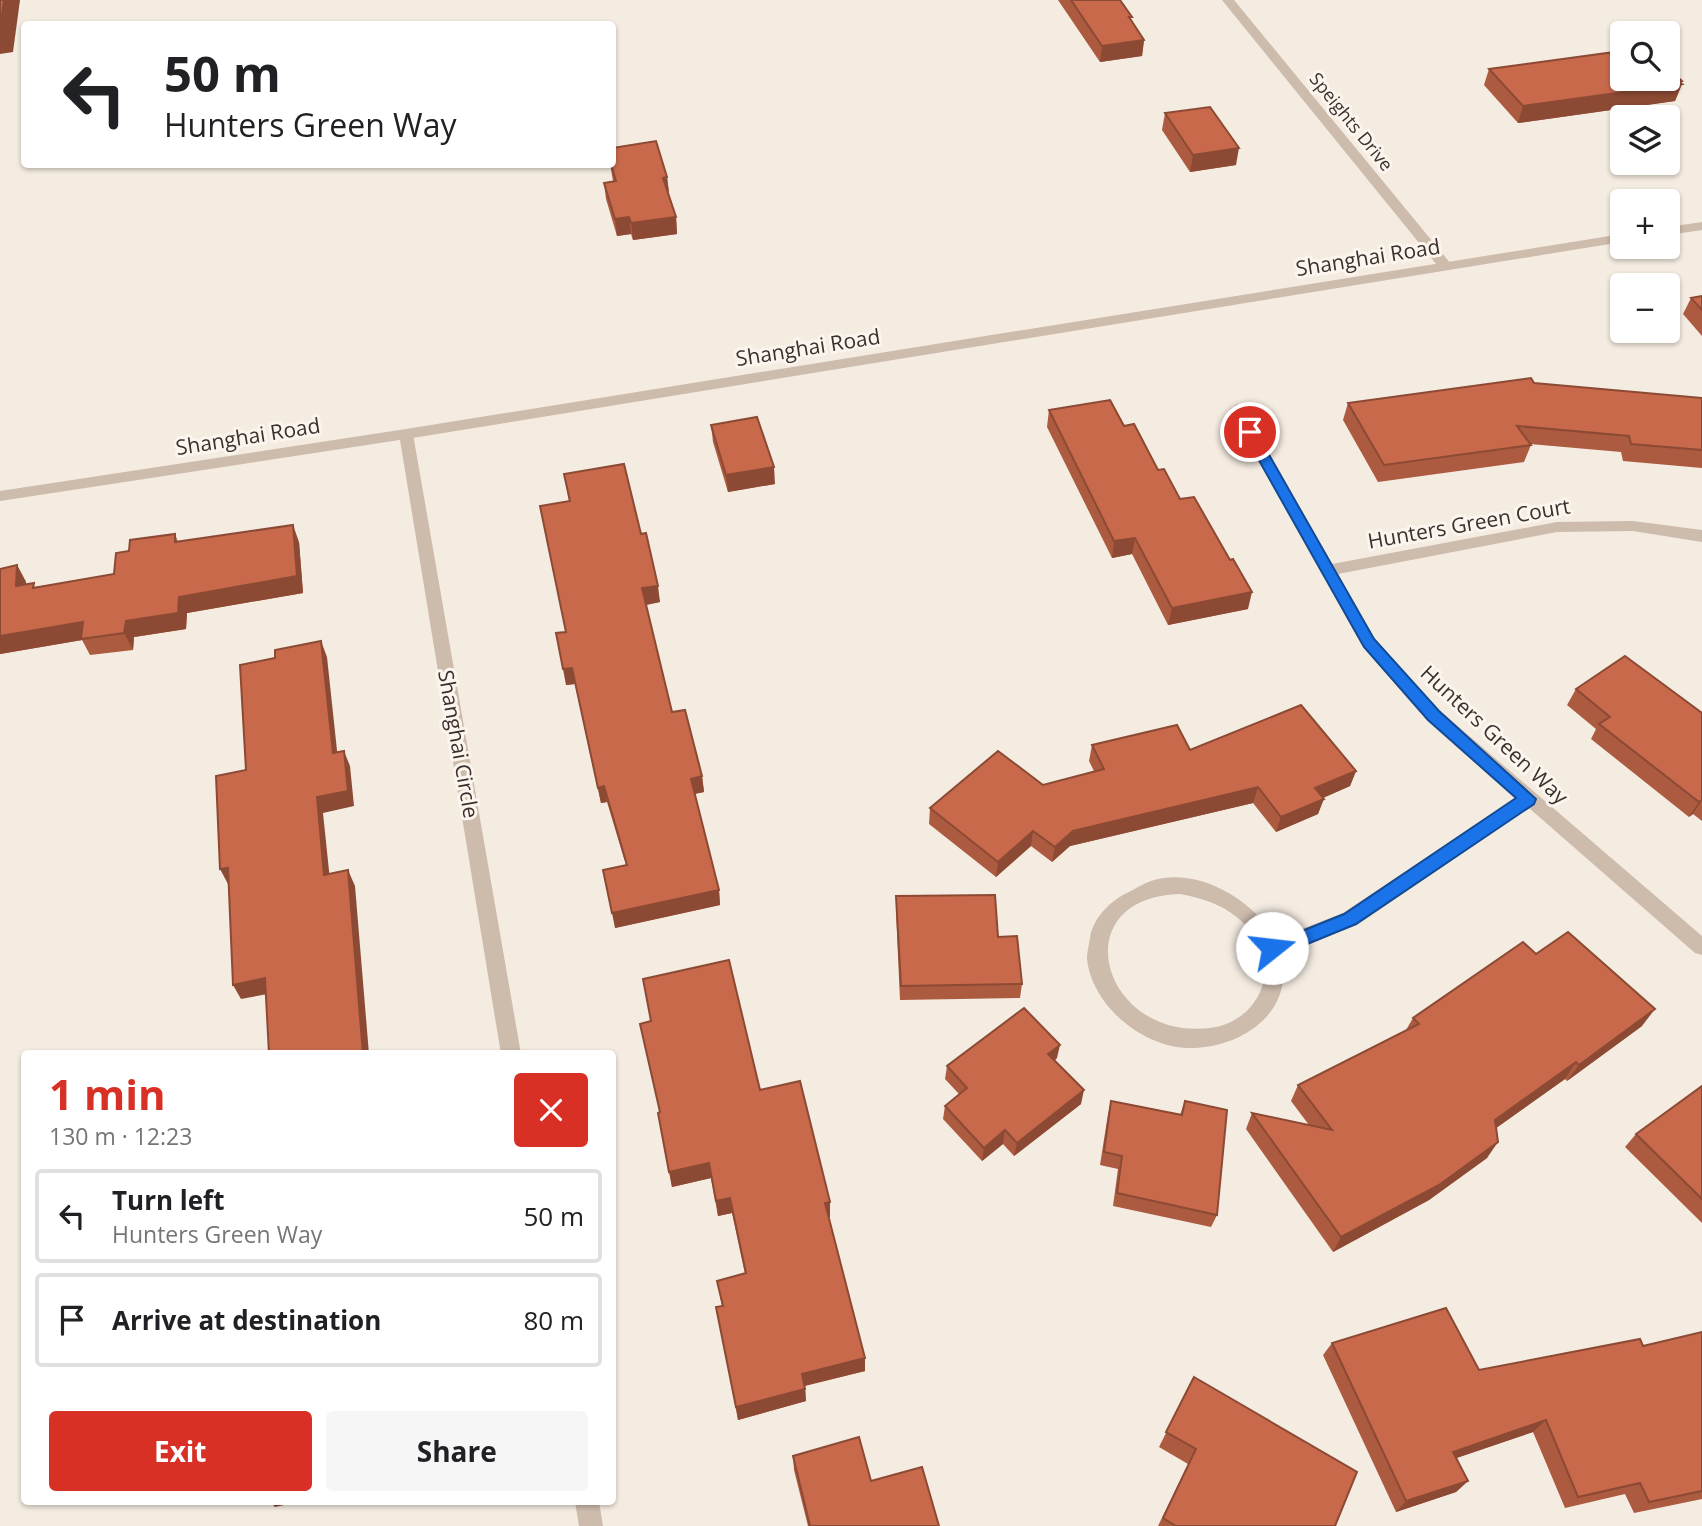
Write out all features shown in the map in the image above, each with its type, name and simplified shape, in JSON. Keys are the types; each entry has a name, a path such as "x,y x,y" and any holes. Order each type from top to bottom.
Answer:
{"street":[{"name":"Speights Drive","path":"1228,0 1446,267"},
{"path":"1680,229 1702,226"},
{"name":"Shanghai Road","path":"0,496 406,434 1610,241"},
{"name":"Hunters Green Way","path":"1237,409 1369,643 1386,664 1433,715 1702,947"},
{"name":"Shanghai Circle","path":"406,434 510,1050"},
{"name":"Hunters Green Court","path":"1328,570 1557,527 1633,526 1702,536"},
{"path":"1272,948 1300,940 1350,919 1528,799"},
{"path":"1165,886 1192,887 1220,895 1255,920 1272,948 1270,954 1276,967 1268,1003 1245,1026 1204,1039 1182,1038 1150,1030 1127,1014 1107,992 1097,968 1097,943 1104,922 1126,899 1165,886"},
{"path":"588,1505 591,1526"}],"building":[{"path":"0,0 4,0 0,23"},
{"path":"1071,0 1120,0 1144,40 1102,46"},
{"path":"1610,53 1610,91 1631,91 1523,106 1489,69"},
{"path":"1210,107 1239,148 1193,155 1165,113"},
{"path":"656,141 667,177 663,178 676,217 631,223 629,217 615,219 604,183 616,181 612,168 616,168 616,147"},
{"path":"1702,296 1702,310 1691,298"},
{"path":"1531,378 1534,383 1702,398 1702,450 1631,444 1629,436 1517,426 1531,445 1384,465 1348,403"},
{"path":"1110,400 1124,426 1134,424 1158,470 1164,469 1180,499 1194,497 1230,560 1233,559 1252,592 1172,608 1135,538 1114,541 1049,410"},
{"path":"757,417 774,467 726,475 711,425"},
{"path":"624,464 641,534 646,533 658,586 642,588 672,712 685,710 702,776 691,779 719,890 612,913 603,870 627,865 604,786 598,788 572,668 563,669 556,633 566,632 540,506 570,501 564,474"},
{"path":"293,525 297,576 179,597 178,613 126,621 124,633 81,639 83,622 0,636 0,569 17,565 16,586 34,583 33,588 114,574 116,553 129,551 130,540 175,534 175,542"},
{"path":"321,641 333,753 344,751 348,791 317,797 324,875 348,870 363,1050 269,1050 265,978 233,985 228,868 220,869 216,776 246,770 240,665 275,658 275,650"},
{"path":"1625,656 1702,713 1702,800 1699,802 1599,724 1610,717 1576,689"},
{"path":"1301,705 1356,771 1315,788 1324,799 1281,817 1258,787 1073,831 1055,847 1033,831 998,862 930,808 998,751 1043,785 1104,769 1092,745 1177,725 1190,750"},
{"path":"995,895 998,937 1017,936 1022,984 901,986 896,896"},
{"path":"1568,932 1655,1009 1579,1065 1576,1062 1495,1120 1498,1142 1439,1185 1341,1237 1252,1113 1332,1130 1298,1085 1419,1024 1413,1018 1523,942 1536,954"},
{"path":"729,960 760,1090 800,1081 830,1202 825,1203 865,1358 802,1374 805,1389 736,1407 716,1307 723,1306 717,1281 746,1273 730,1198 716,1201 709,1163 669,1172 658,1113 660,1112 640,1024 651,1021 643,979"},
{"path":"1024,1008 1060,1045 1048,1054 1084,1090 1017,1143 1005,1130 984,1148 945,1106 967,1088 947,1066"},
{"path":"1702,1086 1702,1199 1636,1134"},
{"path":"1111,1101 1182,1115 1185,1101 1227,1110 1217,1215 1117,1193 1122,1156 1104,1152"},
{"path":"1446,1308 1479,1370 1640,1339 1643,1346 1702,1332 1702,1491 1649,1502 1640,1483 1578,1497 1546,1420 1453,1452 1468,1481 1406,1501 1332,1343"},
{"path":"1194,1377 1357,1472 1335,1526 1176,1526 1163,1518 1196,1449 1166,1432"},
{"path":"859,1437 871,1481 922,1467 939,1526 810,1526 793,1456"}],"route":[{"path":"1250,432 1369,643 1433,715 1528,799 1350,919 1300,940 1272,948"}]}
